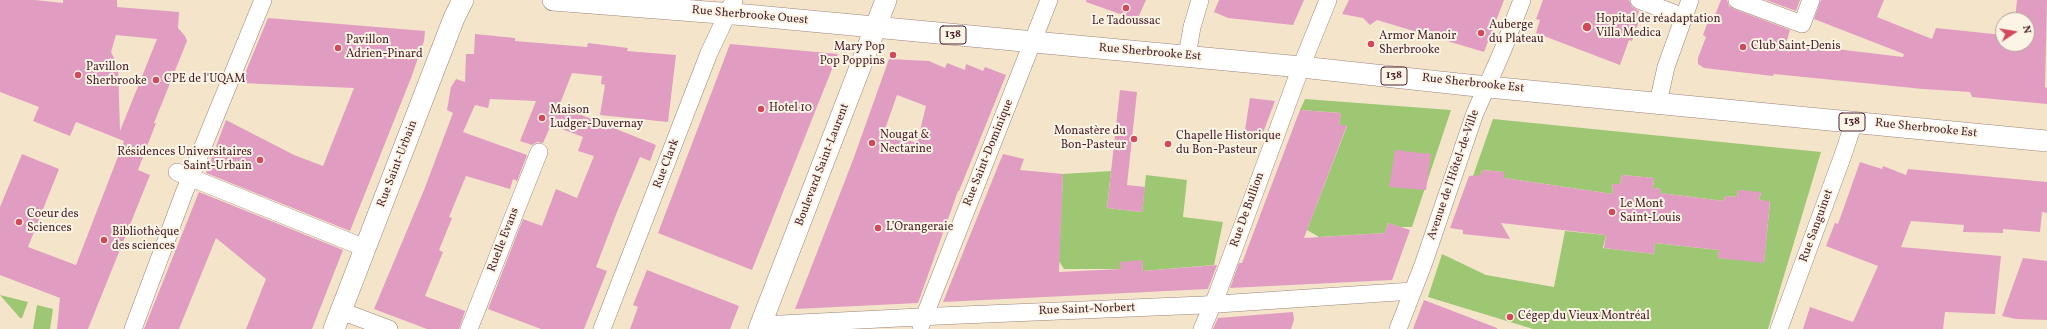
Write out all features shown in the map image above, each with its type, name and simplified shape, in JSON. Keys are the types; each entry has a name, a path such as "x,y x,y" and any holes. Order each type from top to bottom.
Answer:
{"main road":[{"name":"Rue Saint-Urbain","path":"337,320 463,0"},
{"name":"Rue Sherbrooke Ouest","path":"553,0 730,7 874,28"},
{"name":"Boulevard Saint-Laurent","path":"760,327 886,0"},
{"name":"Rue Sherbrooke Est","path":"874,28 1300,66 1487,86 2047,141"}],"street":[{"path":"133,329 184,175 263,0"},
{"name":"Rue Saint-Dominique","path":"922,323 968,188 1032,42 1048,0"},
{"path":"1187,56 1192,28 1200,0"},
{"name":"Rue De Bullion","path":"1202,329 1213,304 1300,66 1328,0"},
{"name":"Avenue de l'Hôtel-de-Ville","path":"1398,329 1413,291 1475,113 1502,52 1522,0"},
{"path":"1638,0 1684,17"},
{"path":"1658,103 1666,66 1690,0"},
{"path":"1737,0 1802,24 1811,0"},
{"name":"Rue Clark","path":"602,329 709,53 730,7"},
{"name":"Rue Sanguinet","path":"1778,329 1854,122"},
{"name":"Ruelle Evans","path":"469,329 539,152"},
{"path":"184,175 215,184 365,248"},
{"name":"Rue Saint-Norbert","path":"760,327 922,323 1413,291"},
{"path":"337,320 389,329"}],"green space":[{"path":"1305,99 1451,110 1412,227 1400,227 1388,223 1385,233 1319,237 1307,230 1347,126 1339,125 1341,113 1300,110"},
{"path":"1493,119 1821,152 1768,329 1533,329 1428,297 1442,254 1486,275 1554,287 1565,231 1606,235 1603,248 1654,254 1655,243 1719,250 1718,258 1764,262 1770,202 1759,200 1761,193 1738,190 1737,197 1725,196 1724,201 1660,193 1661,189 1653,188 1654,178 1622,175 1620,184 1612,184 1613,194 1504,178 1504,172 1482,170 1481,176 1473,176"},
{"path":"1111,171 1107,208 1142,212 1146,175 1187,180 1183,217 1223,222 1214,265 1143,271 1142,261 1121,269 1064,269 1059,261 1063,174"},
{"path":"0,295 28,302 22,318 20,318"},
{"path":"37,305 53,309 50,329 33,329"}],"building":[{"path":"0,0 35,0 63,3 63,0 117,0 117,7 179,12 178,28 185,36 187,41 154,123 156,123 138,170 150,175 88,329 57,329 60,298 0,275 0,207 22,154 59,169 28,247 76,265 124,141 76,122 70,136 33,121 39,107 0,92","holes":["116,35 157,39 120,131 118,66 111,52"]},
{"name":"Le Tadoussac","path":"1086,0 1146,0 1137,20 1086,2"},
{"path":"1219,0 1304,0 1293,25 1228,18 1214,12"},
{"path":"1349,0 1504,0 1484,52 1377,20 1370,25 1363,18 1342,14"},
{"name":"Hopital de réadaptation Villa Medica","path":"1543,0 1629,0 1632,7 1639,11 1636,20 1639,21 1632,41 1629,40 1620,65 1536,33 1540,20 1536,19"},
{"path":"1721,0 1727,0 1729,6 1734,9 1790,30 1786,43 1903,57 1904,54 1814,19 1821,0 1884,0 1877,17 1932,39 1936,28 1995,34 1995,52 2035,52 2035,12 2016,12 2017,0 2047,0 2045,87 2047,88 2047,104 1972,97 1970,92 1923,89 1774,74 1773,76 1704,68 1698,64 1698,58 1706,37 1703,35 1709,19 1713,20"},
{"path":"1766,0 1800,0 1796,11"},
{"path":"268,18 425,31 424,41 411,78 350,231 206,173 226,120 294,155 323,166 354,88 241,83"},
{"path":"475,34 515,38 515,41 587,47 588,43 628,48 627,51 676,55 668,122 600,115 605,85 601,84 602,76 572,73 559,106 656,145 650,161 640,157 617,212 596,267 607,271 584,329 541,329 488,309 523,219 542,226 556,189 577,198 594,156 578,151 583,137 551,125 543,143 537,142 532,145 520,141 536,101 490,99 488,108 475,105 463,132 527,155 517,181 513,179 510,189 466,176 449,217 452,218 439,250 443,252 425,296 465,311 459,329 427,329 374,309 424,190 453,113 447,110 451,87 456,79 465,82 466,54 474,54"},
{"name":"Hotel 10","path":"730,44 838,54 752,270 658,233"},
{"path":"889,59 929,61 945,68 947,63 965,70 966,64 983,71 985,67 1006,75 958,191 918,303 795,309 853,160","holes":["897,95 926,106 917,143 884,132"]},
{"path":"1120,90 1137,92 1127,185 1145,187 1142,212 1107,208"},
{"path":"1250,98 1275,101 1261,138 1244,136"},
{"path":"1300,110 1341,113 1339,125 1347,125 1304,238 1385,233 1388,223 1410,230 1392,280 1230,288 1239,263 1242,263"},
{"path":"1395,150 1431,154 1426,190 1389,187"},
{"path":"1003,154 1024,159 1020,170 1063,174 1059,272 1121,269 1120,262 1142,260 1143,271 1217,265 1208,289 943,302"},
{"path":"1860,162 1882,169 1883,166 1906,175 1908,169 2047,182 2047,213 2042,212 2040,232 2003,229 2003,233 1963,232 1964,225 1911,221 1901,247 2001,256 1995,314 1945,312 1943,329 1803,329 1810,307 1853,322 1878,266 1826,246 1835,223 1838,224"},
{"name":"Le Mont Saint-Louis","path":"1482,170 1504,172 1504,178 1613,194 1612,184 1620,184 1622,175 1654,178 1653,188 1661,189 1660,193 1724,201 1725,196 1737,197 1738,190 1761,192 1759,200 1770,201 1764,263 1718,258 1719,250 1655,243 1654,254 1604,248 1606,235 1501,223 1510,239 1463,234 1463,230 1450,228 1469,176 1481,175"},
{"path":"199,192 343,250 312,329 246,329 266,279 216,238 179,329 144,329"},
{"path":"2023,258 2047,261 2047,320 2016,319 2002,316"},
{"path":"647,270 739,306 730,329 630,329 638,307 633,305"},
{"path":"1424,300 1497,328 1497,329 1413,329"},
{"path":"1293,312 1294,320 1291,329 1213,329 1218,318"}],"place":[{"name":"Le Tadoussac","path":"1126,8"},
{"name":"Hopital de réadaptation Villa Medica","path":"1587,27"},
{"name":"Auberge du Plateau","path":"1481,33"},
{"name":"Armor Manoir Sherbrooke","path":"1371,44"},
{"name":"Club Saint-Denis","path":"1743,47"},
{"name":"Pavillon Adrien-Pinard","path":"338,48"},
{"name":"Mary Pop Pop Poppins","path":"893,55"},
{"name":"Pavillon Sherbrooke","path":"78,75"},
{"name":"CPE de l'UQAM","path":"156,80"},
{"name":"Hotel 10","path":"761,109"},
{"name":"Maison Ludger-Duvernay","path":"542,118"},
{"name":"Monastère du Bon-Pasteur","path":"1134,139"},
{"name":"Nougat & Nectarine","path":"872,143"},
{"name":"Chapelle Historique du Bon-Pasteur","path":"1168,144"},
{"name":"Résidences Universitaires Saint-Urbain","path":"260,160"},
{"name":"Le Mont Saint-Louis","path":"1612,212"},
{"name":"Coeur des Sciences","path":"19,222"},
{"name":"L’Orangeraie","path":"878,228"},
{"name":"Bibliothèque des sciences","path":"104,240"},
{"name":"Cégep du Vieux Montréal","path":"1510,317"}]}
